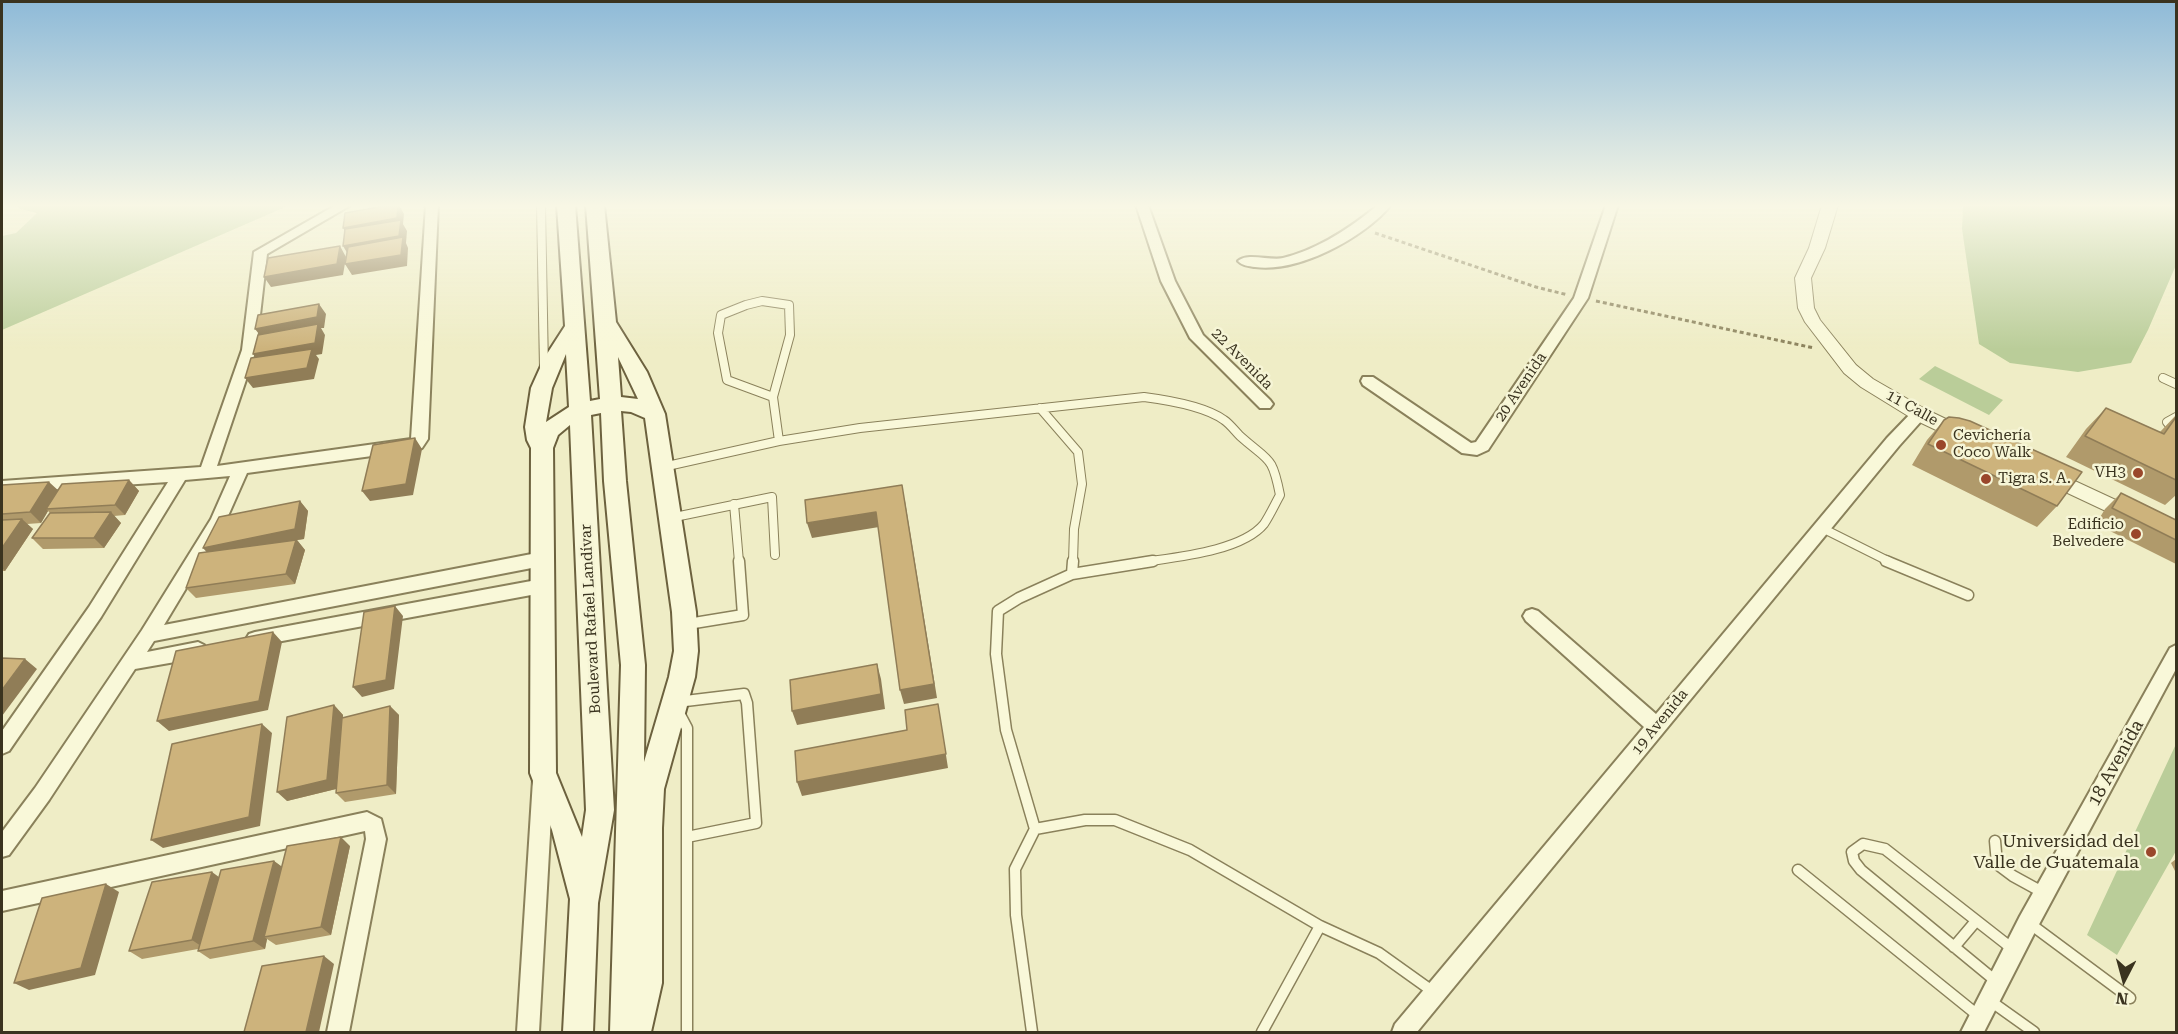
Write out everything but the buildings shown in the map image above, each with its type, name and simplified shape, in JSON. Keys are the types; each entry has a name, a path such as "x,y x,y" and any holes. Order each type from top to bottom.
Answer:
{"main road":[{"name":"Boulevard Rafael Landívar","path":"569,253 580,411 600,810 584,903 578,1032"},
{"path":"600,253 606,321 615,481 633,665 625,1032"},
{"path":"606,321 637,372 654,414 670,518 686,651 651,789 648,828 647,983 636,1032"},
{"path":"542,448 537,440 535,425 539,392 545,375 574,327"},
{"path":"584,903 575,858 551,789 543,773 542,448 549,433 556,425 580,411 627,404 654,414"}],"street":[{"path":"207,473 249,350 261,253"},
{"path":"2,487 207,473 416,444 420,440 430,253"},
{"name":"22 Avenida","path":"1159,253 1168,281 1197,338 1264,404"},
{"path":"1245,261 1280,264 1308,253"},
{"name":"20 Avenida","path":"1368,381 1468,449 1477,449 1482,446 1581,298 1596,253"},
{"name":"11 Calle","path":"1815,253 1803,278 1806,308 1813,322 1850,369 1888,396 1919,414 1983,444"},
{"name":"19 Avenida","path":"1403,1032 1893,442 1919,414"},
{"path":"2,848 42,794 148,634 218,521 241,469"},
{"path":"2036,469 2176,536"},
{"path":"2,745 80,637 122,574 180,475"},
{"path":"148,634 542,559"},
{"path":"434,606 436,579"},
{"path":"242,642 542,586"},
{"path":"322,627 324,601"},
{"path":"1532,616 1656,726"},
{"path":"128,663 219,646"},
{"name":"18 Avenida","path":"1984,1008 2176,653"},
{"path":"528,1032 543,773"},
{"path":"2,901 356,822 373,823 376,829 376,839 338,1032"}],"lane":[{"path":"542,253 545,375"},
{"path":"773,397 727,380 718,333 721,315 749,302 774,300 789,305 790,335 773,397 779,441"},
{"path":"2163,378 2176,384"},
{"path":"663,467 779,441 860,428 1144,397 1178,401 1223,419 1241,437 1266,455 1275,470 1280,495 1263,525 1244,540 1193,554 1072,574 1019,598 998,611 996,654 1006,730 1035,828 1015,869 1016,915 1032,1032"},
{"path":"1040,408 1078,452 1082,484 1074,529 1072,574"},
{"path":"2176,417 2167,423 2176,433"},
{"path":"670,518 772,497 775,555"},
{"path":"684,625 743,615 734,504"},
{"path":"1822,528 1866,552 1968,595"},
{"path":"687,837 756,824 747,703 744,694 674,703 687,728 687,837 687,1032"},
{"path":"1035,828 1085,820 1114,820 1190,850 1320,926 1378,952 1436,993"},
{"path":"1995,842 1997,864 2044,894"},
{"path":"1984,1008 1954,947 1861,870 1854,861 1852,852 1861,844 1870,843 1885,849 2014,950"},
{"path":"1798,870 1984,1008 2034,1032"},
{"path":"1954,947 1976,921"},
{"path":"2028,923 2130,998"},
{"path":"1262,1032 1320,926"}],"green space":[{"path":"2,253 179,253 2,330"},
{"path":"1966,253 2176,253 2176,265 2131,363 2078,372 2010,363 1979,344"},
{"path":"1935,366 2003,400 1989,415 1919,379"},
{"path":"2176,744 2176,851 2117,955 2087,935"}],"place":[{"name":"Cevichería Coco Walk","path":"1941,445"},
{"name":"VH3","path":"2138,473"},
{"name":"Tigra S. A.","path":"1986,479"},
{"name":"Edificio Belvedere","path":"2136,534"},
{"name":"Universidad del Valle de Guatemala","path":"2151,852"}]}
